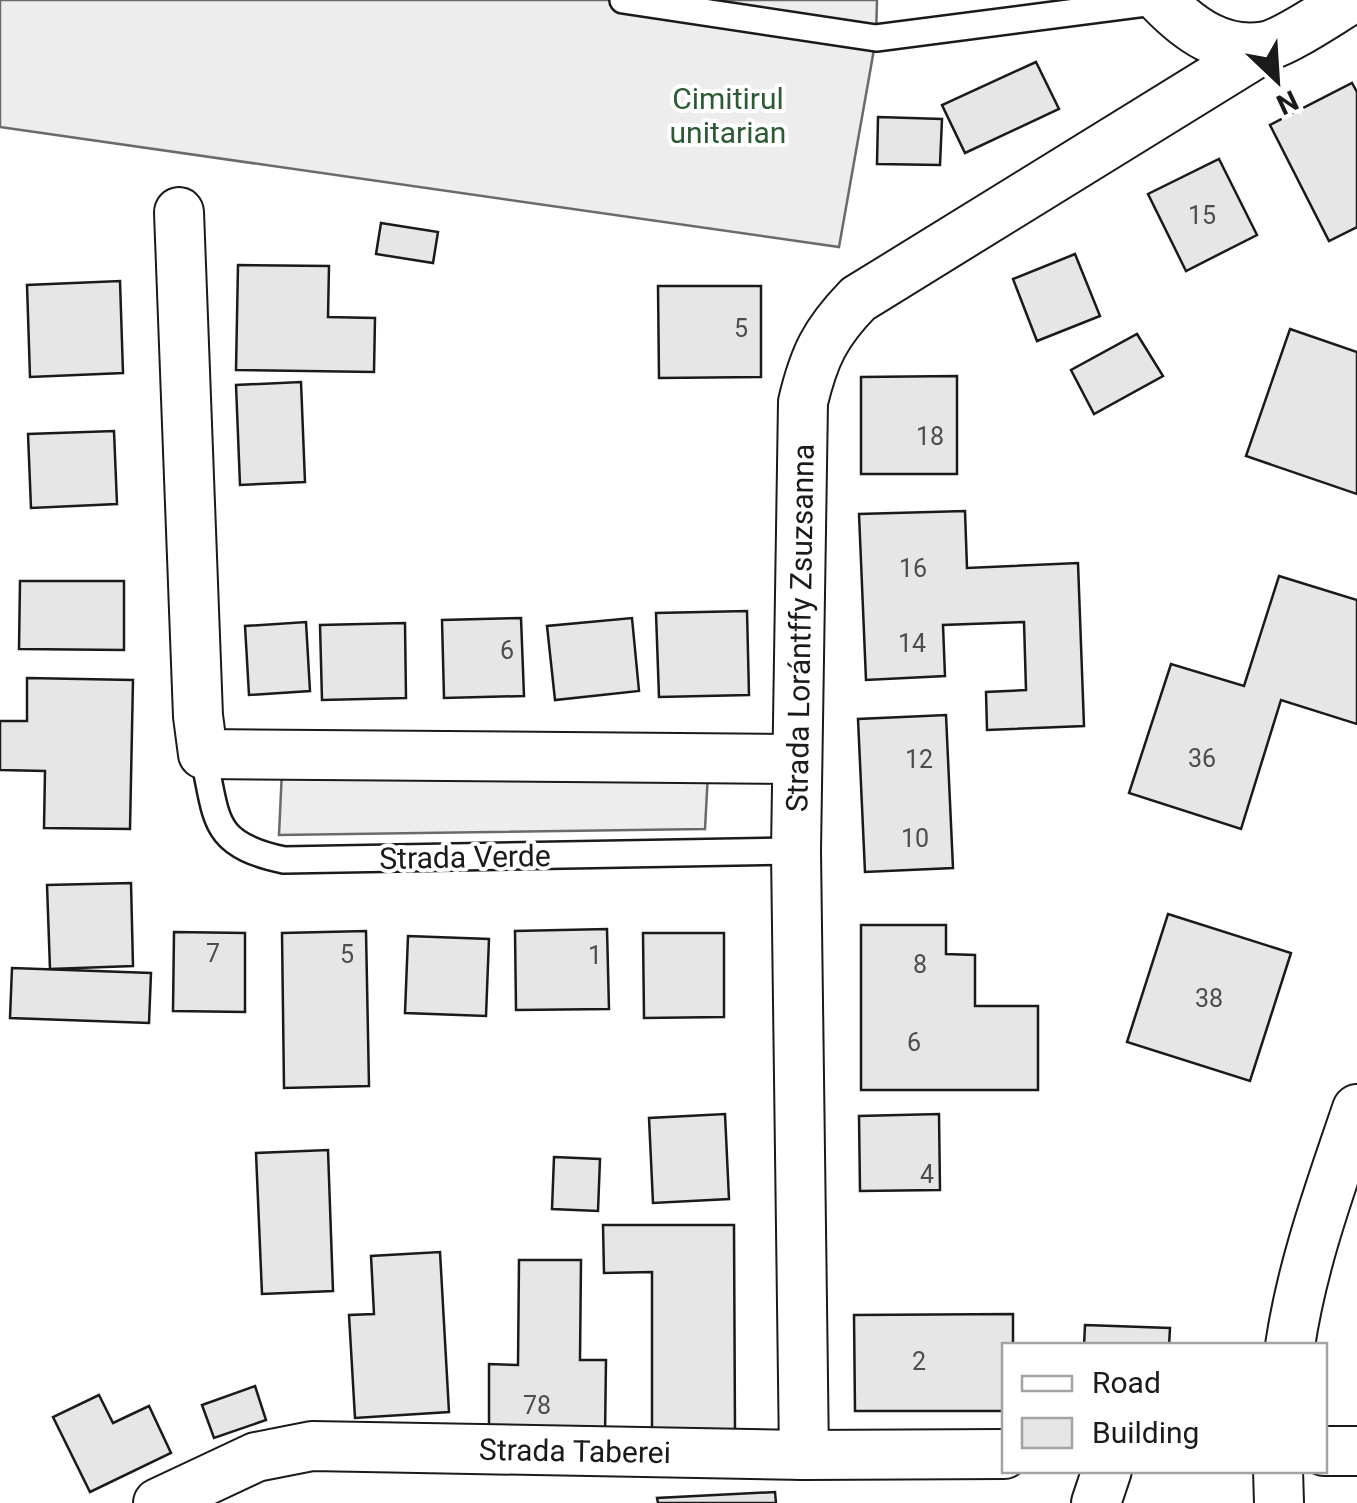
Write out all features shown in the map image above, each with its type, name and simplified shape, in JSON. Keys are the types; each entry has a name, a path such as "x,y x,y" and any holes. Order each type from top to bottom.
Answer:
{"street":[{"path":"1161,0 1194,32 1226,45 1268,46"},
{"name":"Strada Lorántffy Zsuzsanna","path":"804,1455 796,851 804,402 813,361 832,326 858,298 1268,46 1350,0"},
{"name":"Strada Verde","path":"180,212 198,716 203,754"},
{"path":"203,754 797,759"},
{"path":"1290,1343 1325,1202 1357,1109"},
{"name":"Strada Taberei","path":"158,1503 256,1458 312,1446 804,1455 1002,1454"},
{"path":"1327,1451 1357,1450"},
{"path":"1096,1503 1106,1473"},
{"path":"1278,1473 1280,1503"}],"lane":[{"path":"623,0 876,38 1161,0"},
{"name":"Strada Verde","path":"203,754 218,818 230,840 252,853 284,860 796,851"}],"shaded area":[{"name":"Cimitirul unitarian","path":"0,0 877,0 876,38 839,247 0,127"},
{"path":"282,770 708,773 705,829 279,835"}],"building":[{"path":"1036,62 1059,109 965,153 942,105"},
{"path":"1352,83 1357,92 1357,227 1329,241 1270,125"},
{"path":"878,117 942,119 940,165 877,164"},
{"path":"1219,159 1257,235 1186,271 1148,194"},
{"path":"381,223 438,232 433,263 376,254"},
{"path":"1075,254 1100,316 1037,341 1013,279"},
{"path":"238,265 329,266 328,317 375,318 374,372 236,370"},
{"path":"120,281 123,373 30,377 27,285"},
{"path":"658,286 761,286 761,377 659,378"},
{"path":"1290,329 1357,352 1357,494 1246,456"},
{"path":"1137,334 1163,376 1094,414 1071,370"},
{"path":"957,376 957,474 861,474 861,377"},
{"path":"301,382 305,482 240,485 236,385"},
{"path":"114,431 117,504 31,508 28,434"},
{"path":"965,511 967,568 1078,563 1084,726 987,730 986,692 1026,690 1024,622 943,625 945,676 866,680 859,514"},
{"path":"1279,576 1357,600 1357,724 1281,700 1241,829 1129,793 1171,664 1244,686"},
{"path":"20,581 124,581 124,650 19,649"},
{"path":"747,611 749,695 659,697 656,613"},
{"path":"521,618 524,696 444,698 442,620"},
{"path":"632,618 639,691 555,700 547,626"},
{"path":"306,622 310,691 249,695 245,626"},
{"path":"405,623 406,698 322,700 320,625"},
{"path":"27,678 133,680 130,829 44,828 45,771 0,770 0,721 27,721"},
{"path":"946,715 953,868 865,872 858,719"},
{"path":"131,883 133,966 50,969 47,885"},
{"path":"1168,914 1291,953 1250,1081 1127,1042"},
{"path":"861,925 946,925 946,954 975,955 975,1006 1038,1006 1038,1090 861,1090"},
{"path":"607,929 609,1009 516,1010 515,931"},
{"path":"366,931 369,1086 284,1088 282,933"},
{"path":"174,932 245,933 245,1012 173,1011"},
{"path":"643,933 724,933 724,1017 644,1018"},
{"path":"408,936 489,939 486,1016 405,1013"},
{"path":"12,968 151,973 149,1023 10,1018"},
{"path":"725,1114 729,1199 653,1203 649,1118"},
{"path":"939,1114 940,1190 860,1191 859,1116"},
{"path":"328,1150 333,1291 262,1294 256,1153"},
{"path":"554,1157 600,1159 598,1211 552,1209"},
{"path":"603,1225 734,1225 735,1432 652,1433 652,1272 604,1273"},
{"path":"440,1252 449,1412 355,1418 349,1315 374,1314 371,1256"},
{"path":"519,1260 581,1260 580,1360 606,1360 605,1437 489,1436 489,1364 518,1365"},
{"path":"1013,1314 1013,1343 1002,1343 1002,1411 855,1411 854,1315"},
{"path":"1085,1325 1170,1328 1169,1343 1084,1343"},
{"path":"255,1386 266,1420 214,1438 202,1405"},
{"path":"99,1395 113,1423 149,1406 171,1453 90,1492 53,1417"},
{"path":"775,1492 776,1503 658,1503 657,1498"}]}
